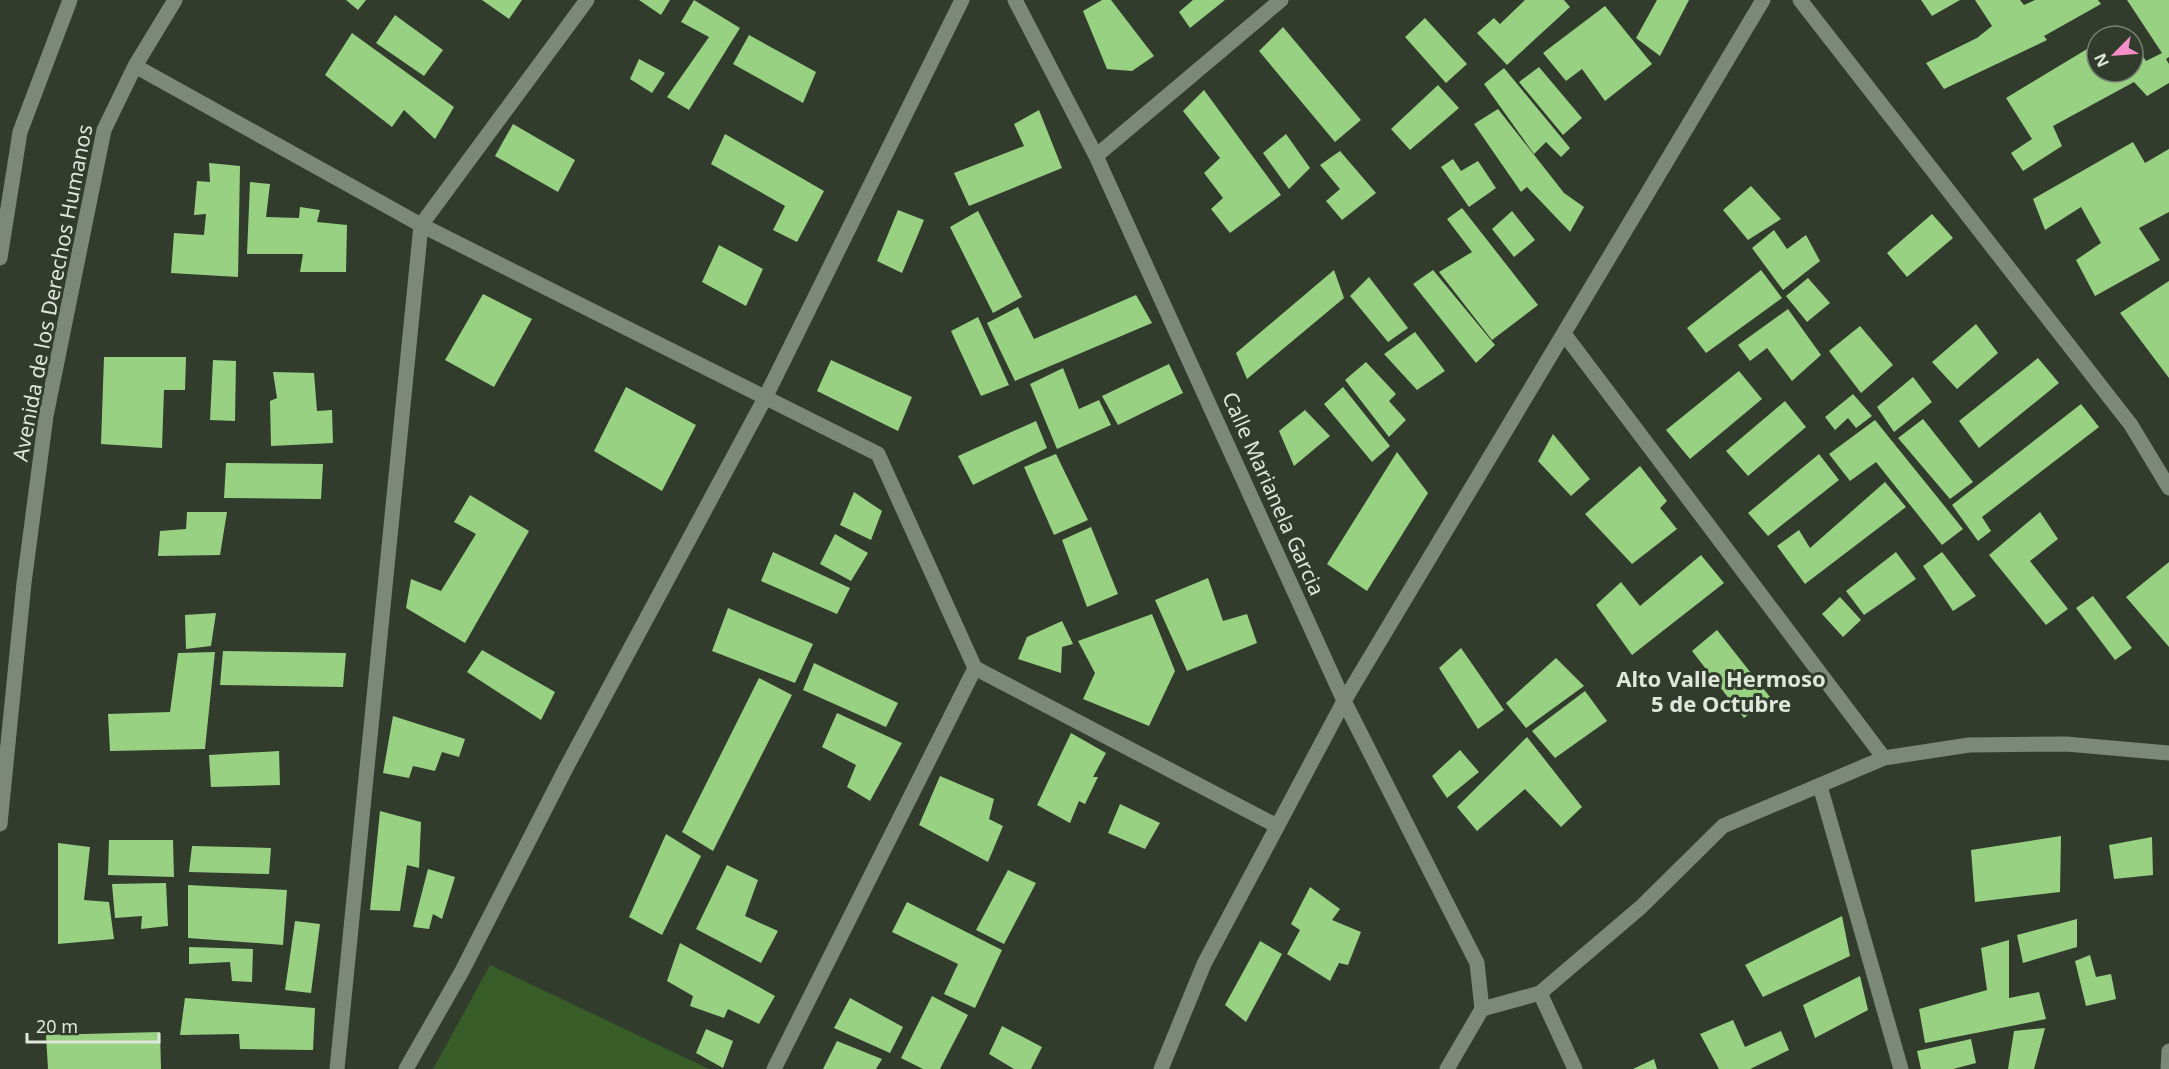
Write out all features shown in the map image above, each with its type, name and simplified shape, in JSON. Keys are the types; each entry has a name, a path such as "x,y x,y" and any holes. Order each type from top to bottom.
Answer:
{"street":[{"path":"0,258 20,132 70,0"},
{"name":"Avenida de los Derechos Humanos","path":"0,824 24,583 46,416 104,130 135,66 175,0"},
{"path":"337,1069 421,225 587,0"},
{"path":"406,1069 462,971 566,768 765,398 962,0"},
{"name":"Calle Marianela Garcia","path":"1015,0 1096,156 1344,701 1477,963 1482,1009"},
{"path":"1096,156 1281,0"},
{"path":"1161,1069 1204,964 1344,701 1565,335 1763,0"},
{"path":"1800,0 2131,425 2168,484"},
{"path":"135,66 421,225 878,454 975,668 1277,826"},
{"path":"1565,335 1884,758"},
{"path":"774,1069 975,668"},
{"path":"1448,1069 1482,1009 1540,993 1641,907 1723,826 1884,758 1969,745 2066,744 2169,753"},
{"path":"1820,786 1901,1069"},
{"path":"1540,993 1575,1069"},
{"path":"2168,1069 2169,1051"}],"green space":[{"path":"490,965 709,1069 433,1069"}],"building":[{"path":"346,0 366,0 358,10"},
{"path":"482,0 522,0 509,19"},
{"path":"639,0 670,0 661,15"},
{"path":"694,0 740,28 689,110 667,97 709,37 681,22"},
{"path":"1102,0 1111,0 1154,56 1132,71 1107,69 1083,11"},
{"path":"1193,0 1225,0 1190,28 1179,12"},
{"path":"1525,0 1564,0 1570,7 1507,65 1477,33 1494,18 1500,24"},
{"path":"1657,0 1689,0 1660,56 1636,38"},
{"path":"1921,0 1960,0 1932,16"},
{"path":"1975,0 2020,0 2024,5 2035,0 2098,0 2101,4 2044,36 2047,40 1944,89 1926,63 1977,38 1992,26"},
{"path":"2127,0 2169,0 2169,57 2166,59 2169,64 2169,83 2147,96 2136,84 2145,84 2145,60 2162,53"},
{"path":"1605,6 1652,64 1605,101 1582,69 1566,81 1543,53"},
{"path":"395,15 443,50 424,76 376,43"},
{"path":"1425,18 1467,64 1446,83 1405,37"},
{"path":"1283,27 1361,120 1335,142 1259,51"},
{"path":"352,33 454,107 435,139 404,110 392,127 325,75"},
{"path":"749,35 816,72 803,103 733,64"},
{"path":"2085,50 2085,84 2130,84 2053,126 2062,146 2023,171 2011,153 2032,139 2006,98"},
{"path":"639,59 665,73 652,93 630,79"},
{"path":"1539,67 1582,118 1563,135 1519,82"},
{"path":"1504,68 1570,148 1561,157 1546,142 1534,154 1484,84"},
{"path":"1438,85 1459,108 1410,150 1391,129"},
{"path":"1204,90 1281,195 1230,233 1211,209 1223,198 1204,173 1220,158 1183,111"},
{"path":"1498,109 1564,193 1584,207 1570,232 1527,187 1521,192 1474,124"},
{"path":"1039,110 1062,168 969,206 954,173 1024,146 1014,124"},
{"path":"513,124 575,160 558,192 495,156"},
{"path":"725,134 824,191 797,242 773,230 785,206 711,164"},
{"path":"1286,134 1310,168 1289,189 1263,153"},
{"path":"2133,142 2145,163 2169,149 2169,212 2139,228 2160,260 2095,296 2076,260 2101,243 2081,207 2045,230 2033,199"},
{"path":"1340,151 1376,193 1342,220 1326,201 1340,189 1320,165"},
{"path":"1453,159 1461,171 1478,161 1496,188 1469,207 1441,167"},
{"path":"209,163 240,166 238,277 171,273 174,233 204,235 206,214 194,215 197,181 210,182"},
{"path":"250,182 270,184 266,217 299,218 300,207 320,210 317,222 347,225 346,272 300,272 303,254 247,254"},
{"path":"1751,186 1781,219 1748,240 1723,210"},
{"path":"1462,208 1538,305 1492,340 1439,272 1472,252 1447,219"},
{"path":"898,210 924,220 902,273 877,261"},
{"path":"978,211 1022,297 993,313 950,227"},
{"path":"1512,211 1535,240 1514,257 1492,229"},
{"path":"1932,214 1953,238 1907,277 1887,253"},
{"path":"1774,230 1787,249 1806,235 1820,261 1783,290 1752,248"},
{"path":"719,245 763,269 746,306 702,282"},
{"path":"1334,270 1344,298 1247,379 1236,353"},
{"path":"1433,270 1495,345 1476,363 1413,284"},
{"path":"1761,270 1782,298 1706,353 1687,328"},
{"path":"1369,277 1408,328 1388,342 1350,296"},
{"path":"1808,278 1830,303 1807,322 1786,296"},
{"path":"2169,281 2169,378 2120,313"},
{"path":"483,294 532,319 494,387 445,360"},
{"path":"1136,295 1152,323 1015,381 987,323 1018,307 1034,339"},
{"path":"1788,309 1821,355 1792,381 1767,348 1750,361 1738,345"},
{"path":"978,317 1009,385 981,396 951,331"},
{"path":"1976,324 1998,353 1957,389 1932,362"},
{"path":"1860,326 1893,365 1861,393 1829,351"},
{"path":"1415,332 1445,371 1417,390 1384,354"},
{"path":"104,357 186,357 185,390 164,390 162,448 101,444"},
{"path":"2038,358 2059,383 1979,448 1959,421"},
{"path":"213,360 236,361 235,421 210,420"},
{"path":"831,360 912,397 898,431 817,391"},
{"path":"1366,362 1396,394 1389,401 1406,420 1389,437 1345,380"},
{"path":"1169,364 1183,393 1118,425 1102,396"},
{"path":"1063,368 1079,409 1099,400 1111,425 1057,449 1030,384"},
{"path":"1739,371 1762,399 1690,459 1666,430"},
{"path":"273,372 314,373 317,411 332,410 333,443 271,446 270,401 277,398"},
{"path":"1913,377 1932,402 1894,432 1877,407"},
{"path":"626,387 696,425 662,491 594,451"},
{"path":"1343,387 1390,446 1372,462 1324,404"},
{"path":"1853,394 1872,416 1856,428 1848,418 1835,430 1825,417"},
{"path":"1785,401 1806,427 1748,476 1726,451"},
{"path":"2081,404 2099,427 1982,517 1991,531 1978,541 1952,505"},
{"path":"1305,410 1330,436 1294,466 1279,431"},
{"path":"1923,419 1973,482 1950,499 1898,438"},
{"path":"1875,420 1963,529 1942,545 1876,462 1850,481 1829,454"},
{"path":"1036,421 1047,448 973,485 958,456"},
{"path":"1553,434 1590,479 1571,496 1538,461"},
{"path":"1397,452 1428,493 1367,591 1327,564"},
{"path":"1056,454 1088,520 1054,535 1024,467"},
{"path":"1819,454 1839,480 1768,536 1748,513"},
{"path":"226,463 323,464 321,499 224,498"},
{"path":"1640,466 1667,501 1660,508 1677,529 1632,564 1585,514"},
{"path":"1885,482 1906,507 1805,584 1777,546 1799,530 1810,548"},
{"path":"854,492 882,511 871,540 840,525"},
{"path":"470,495 529,531 465,643 406,608 411,579 441,591 476,534 454,522"},
{"path":"187,512 227,512 220,555 158,556 160,531 186,529"},
{"path":"2040,512 2058,539 2030,561 2068,609 2046,625 1989,555"},
{"path":"1091,527 1118,594 1087,607 1062,540"},
{"path":"835,534 868,553 851,581 820,564"},
{"path":"773,552 850,588 837,614 761,581"},
{"path":"1896,552 1916,579 1864,615 1846,591"},
{"path":"1942,552 1976,596 1953,611 1923,566"},
{"path":"1701,555 1724,583 1632,655 1596,605 1621,582 1640,606"},
{"path":"2169,562 2169,647 2126,597"},
{"path":"1208,578 1223,621 1247,614 1257,643 1187,671 1155,600"},
{"path":"2093,596 2132,648 2115,660 2076,608"},
{"path":"1840,597 1861,620 1843,637 1822,614"},
{"path":"728,608 813,644 795,683 712,651"},
{"path":"216,613 211,646 186,649 185,615"},
{"path":"1152,614 1175,671 1149,726 1083,699 1095,673 1078,641"},
{"path":"1062,621 1073,644 1062,647 1061,673 1018,659 1027,637"},
{"path":"1717,630 1770,697 1744,718 1692,651"},
{"path":"1461,648 1504,710 1478,729 1439,668"},
{"path":"482,650 555,692 541,720 467,672"},
{"path":"223,651 346,653 343,687 220,685"},
{"path":"215,652 205,749 110,751 108,714 170,712 178,653"},
{"path":"1556,658 1584,686 1526,728 1506,703"},
{"path":"814,663 898,703 886,727 803,690"},
{"path":"759,678 792,695 713,851 682,832"},
{"path":"1585,691 1607,721 1555,758 1532,731"},
{"path":"837,713 902,743 870,801 847,787 856,765 822,747"},
{"path":"393,716 465,739 459,757 442,752 435,771 413,766 409,778 383,773"},
{"path":"1071,733 1106,753 1093,777 1098,777 1085,804 1079,801 1070,823 1037,805"},
{"path":"1527,737 1582,807 1561,827 1525,789 1477,831 1457,807"},
{"path":"1460,750 1479,772 1447,798 1432,776"},
{"path":"279,751 280,785 211,787 209,755"},
{"path":"940,776 994,799 989,819 1003,826 988,862 919,825"},
{"path":"1120,804 1160,823 1145,849 1108,833"},
{"path":"380,811 421,822 419,868 407,865 400,911 370,910"},
{"path":"666,834 701,856 662,935 629,917"},
{"path":"2061,836 2060,892 1975,902 1971,850"},
{"path":"2152,837 2153,875 2114,879 2109,845"},
{"path":"109,840 173,840 174,877 108,875"},
{"path":"58,843 90,847 84,900 109,902 114,939 58,944"},
{"path":"192,846 271,848 269,874 189,872"},
{"path":"727,865 758,880 745,916 778,931 761,963 696,929"},
{"path":"428,869 455,877 442,919 433,914 429,929 413,927"},
{"path":"1008,870 1036,883 1004,944 976,930"},
{"path":"166,883 168,926 141,929 142,916 115,918 112,884"},
{"path":"188,885 287,890 283,945 188,938"},
{"path":"1310,887 1340,909 1332,920 1361,932 1348,965 1339,963 1330,981 1287,954 1300,930 1291,924"},
{"path":"907,902 1002,950 975,1008 944,994 958,964 892,932"},
{"path":"1842,916 1850,956 1763,997 1745,965"},
{"path":"2077,919 2077,947 2023,963 2017,935"},
{"path":"295,921 320,924 311,993 285,990"},
{"path":"2009,940 2009,998 2039,992 2046,1019 1925,1043 1919,1009 1987,990 1981,948"},
{"path":"1260,941 1282,954 1246,1022 1225,1005"},
{"path":"680,943 775,996 759,1024 728,1009 724,1018 690,1006 693,996 667,981"},
{"path":"189,947 253,949 252,982 232,981 230,962 189,964"},
{"path":"2090,955 2096,977 2111,974 2116,999 2086,1006 2075,961"},
{"path":"1860,976 1868,1010 1815,1038 1803,1005"},
{"path":"932,996 968,1015 940,1069 923,1069 901,1058"},
{"path":"185,998 315,1008 313,1050 240,1049 239,1034 180,1035"},
{"path":"850,998 903,1027 890,1053 834,1028"},
{"path":"1733,1020 1745,1047 1781,1031 1789,1050 1750,1069 1719,1069 1700,1034"},
{"path":"1002,1026 1042,1047 1031,1069 1014,1069 989,1054"},
{"path":"2045,1028 2034,1069 2008,1069 2014,1031"},
{"path":"706,1029 733,1041 723,1068 696,1053"},
{"path":"160,1032 161,1069 48,1069 46,1035"},
{"path":"1971,1039 1976,1063 1953,1069 1921,1069 1917,1051"},
{"path":"837,1041 882,1059 876,1069 823,1069"},
{"path":"1654,1059 1657,1069 1633,1069"}],"district":[{"name":"Alto Valle Hermoso 5 de Octubre","path":"1721,692"}]}
